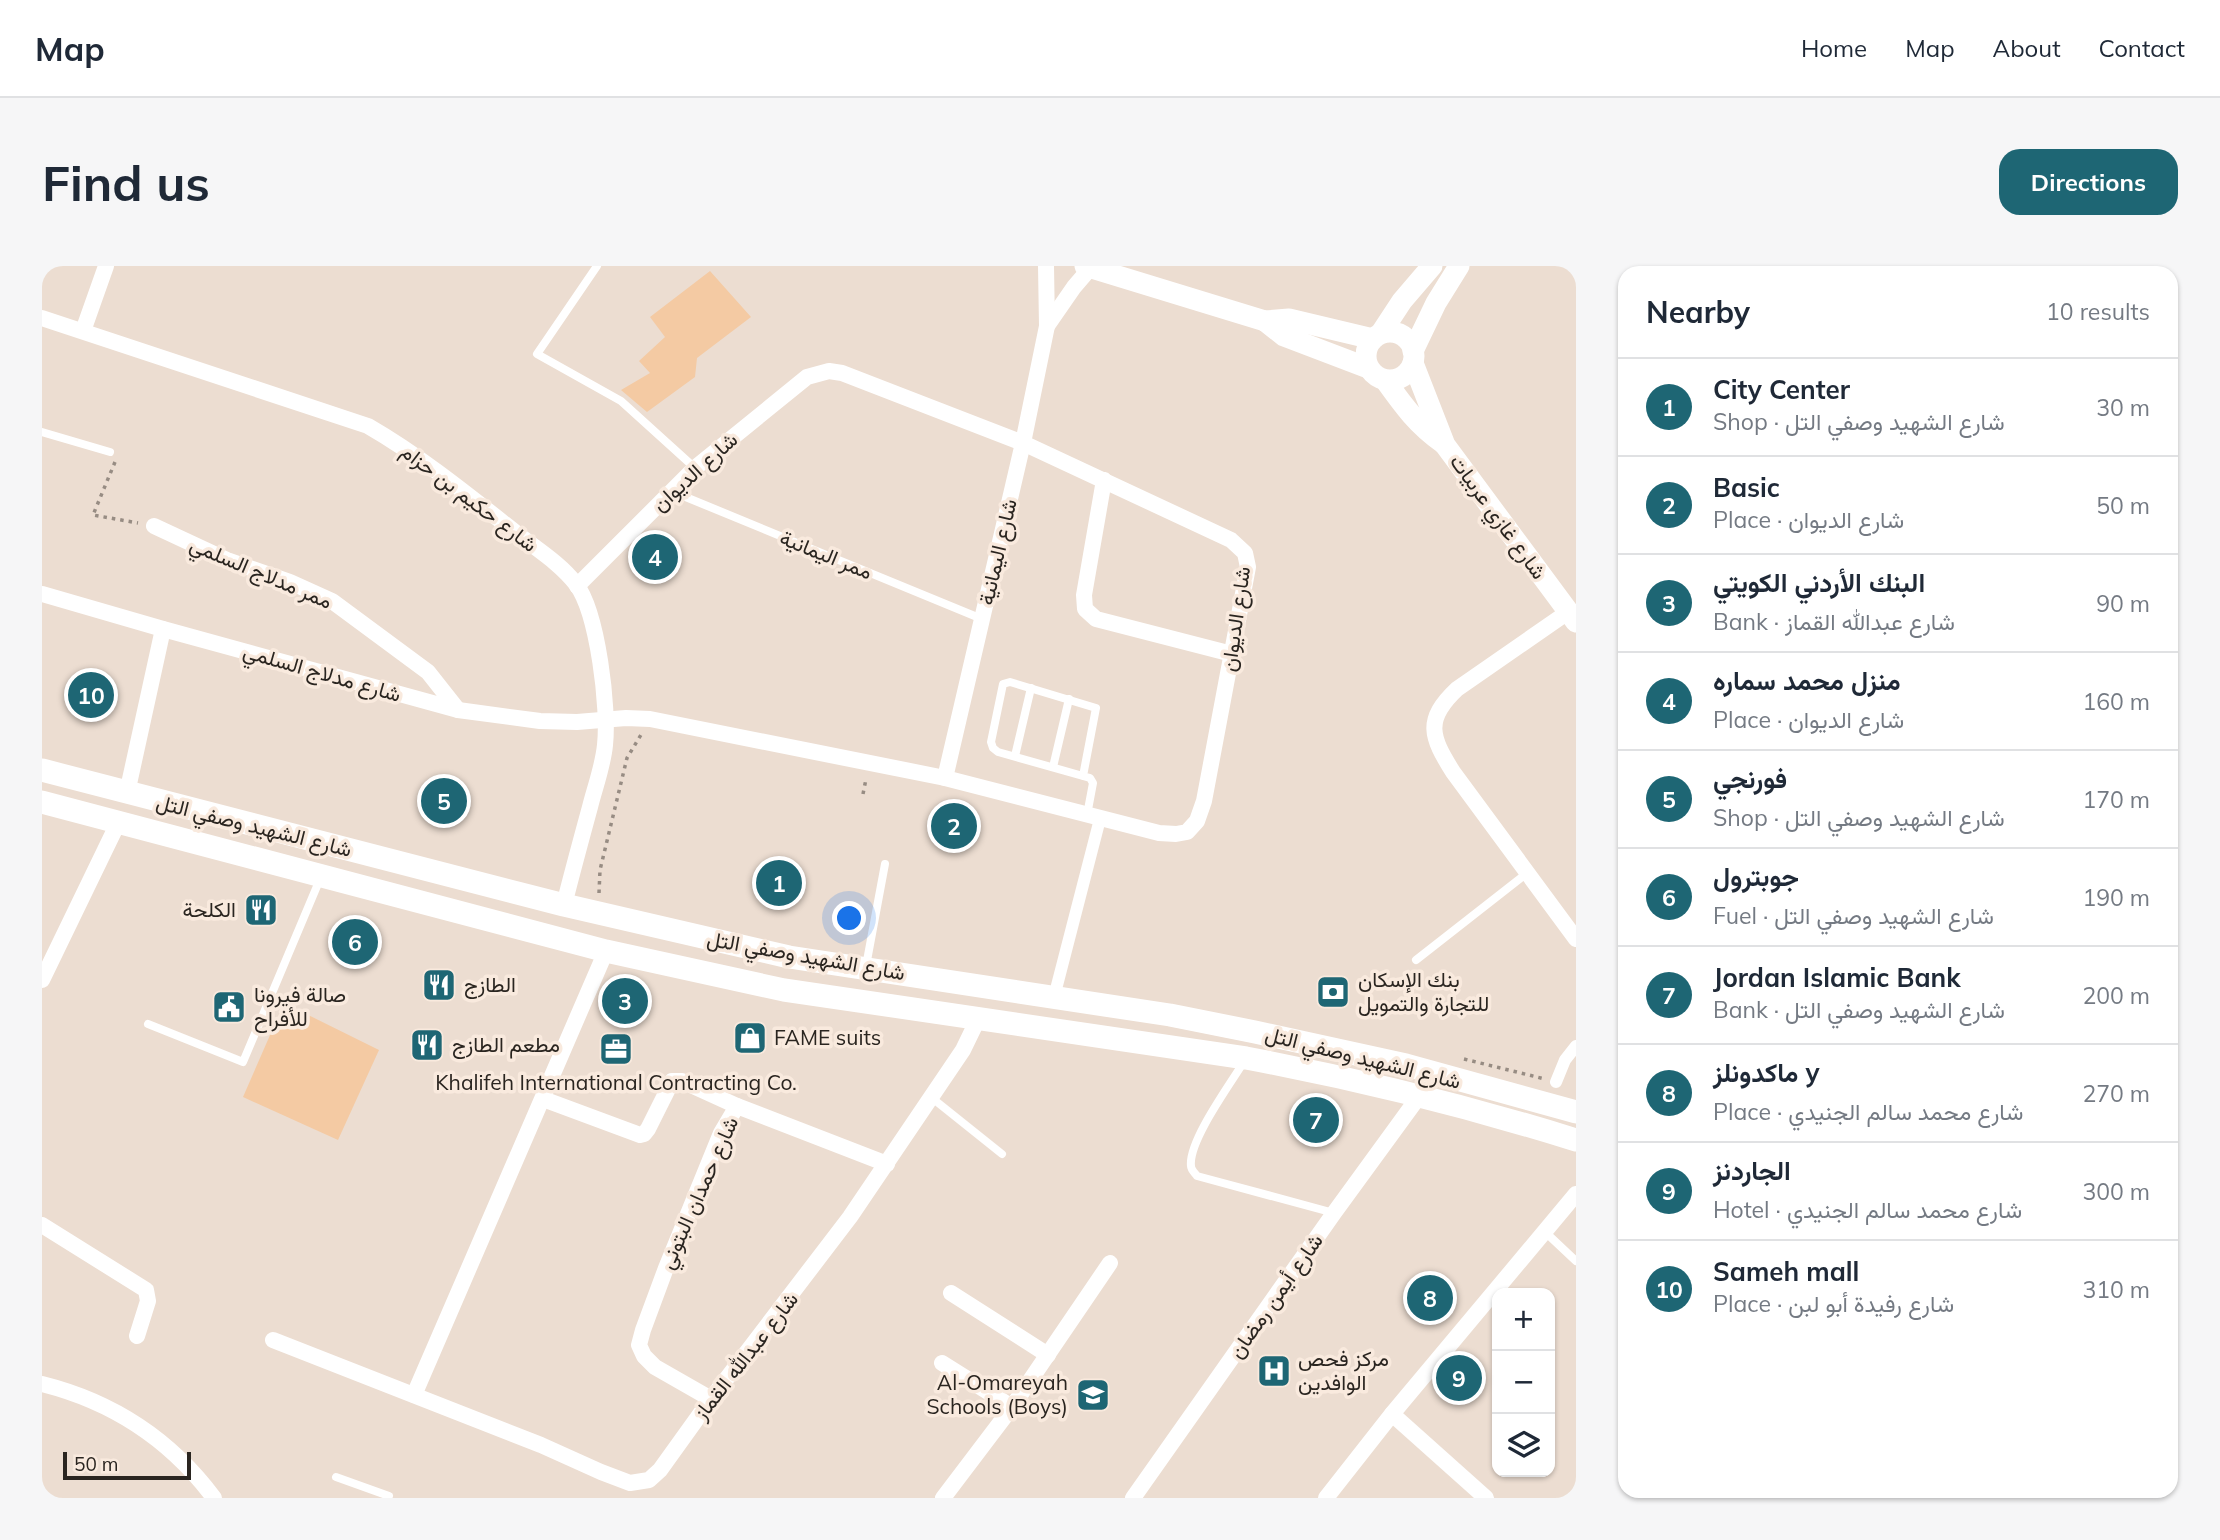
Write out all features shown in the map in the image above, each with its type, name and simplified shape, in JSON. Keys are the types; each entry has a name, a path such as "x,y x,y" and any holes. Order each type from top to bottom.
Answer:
{"main road":[{"name":"شارع الشهيد وصفي التل","path":"42,770 564,905 789,957 1170,1015 1362,1055 1576,1112"},
{"name":"شارع الشهيد وصفي التل","path":"42,802 606,951 784,990 1246,1058 1322,1072 1420,1095 1576,1140"}],"street":[{"path":"83,331 106,266"},
{"name":"شارع اليمانية","path":"945,778 1023,443 1047,326 1046,266"},
{"path":"1377,374 1366,358 1367,348 1432,266"},
{"path":"1089,267 1265,321 1284,336 1394,380 1409,371 1436,303 1459,266"},
{"name":"شارع اليمانية","path":"1047,326 1089,267"},
{"name":"شارع حكيم بن حزام","path":"42,318 368,426 394,441 469,495 559,567 577,586 587,611 605,691 605,747 564,905"},
{"path":"1265,321 1289,319 1377,336 1390,332 1398,333 1405,338 1413,357"},
{"name":"شارع غازي عربيات","path":"1413,357 1445,445 1572,617"},
{"name":"شارع الديوان","path":"577,586 695,468 807,377 829,371 842,373 1023,443 1104,480 1231,540 1245,554 1248,567 1204,802 1197,821 1187,832 1159,833 945,778 650,719 606,720"},
{"name":"شارع غازي عربيات","path":"1377,374 1412,417 1445,445"},
{"path":"1104,480 1084,595 1085,609 1096,619 1232,654"},
{"name":"ممر مدلاج السلمي","path":"154,526 227,560 290,582 332,601 428,673 458,710"},
{"name":"شارع مدلاج السلمي","path":"42,594 458,710 540,721 606,720"},
{"path":"1572,617 1457,689 1444,701 1436,715 1434,729 1438,748 1453,772 1576,939"},
{"path":"127,793 163,629"},
{"path":"1054,998 1093,817"},
{"path":"42,980 118,823"},
{"path":"414,1395 606,951"},
{"name":"شارع عبدالله القماز","path":"273,1339 630,1483 649,1480 660,1470 711,1399 805,1279 932,1098 963,1050 978,1019"},
{"path":"1556,1082 1565,1060 1576,1046"},
{"path":"543,1099 640,1135 648,1129 670,1083 675,1080 737,1106"},
{"name":"شارع أيمن رمضان","path":"1133,1498 1420,1095"},
{"name":"شارع حمدان البتوني","path":"711,1399 655,1367 644,1356 639,1345 642,1330 721,1133 737,1106 887,1164"},
{"path":"1326,1498 1392,1414 1576,1194"},
{"path":"42,1225 146,1290 148,1301 137,1336"},
{"path":"943,1498 1012,1407 1110,1262"},
{"path":"951,1293 1048,1355"},
{"path":"942,1363 1012,1407"},
{"path":"42,1384 105,1405 146,1431 184,1462 214,1498"},
{"path":"1392,1414 1486,1498"}],"lane":[{"path":"597,266 537,354 621,401 695,468"},
{"path":"42,432 110,452"},
{"name":"ممر اليمانية","path":"670,491 982,618"},
{"path":"1083,776 1096,708 1010,682 1003,684 991,741 993,748 998,752 1090,778 1093,783 1093,817"},
{"path":"1015,756 1031,688"},
{"path":"1053,767 1069,699"},
{"path":"866,969 885,864"},
{"path":"1416,960 1526,874"},
{"path":"148,1024 243,1062 321,876"},
{"path":"1246,1058 1203,1126 1194,1152 1191,1166 1193,1171 1197,1176 1250,1192 1334,1213"},
{"path":"932,1098 1002,1154"},
{"path":"1544,1230 1576,1261"},
{"path":"336,1477 389,1496 388,1498"}],"path":[{"path":"110,452 118,454 93,515 154,526"},
{"path":"600,870 627,758 650,719"},
{"path":"1454,1057 1520,1071 1556,1082"}],"shaded area":[{"path":"710,271 751,317 697,358 695,377 647,412 621,390 650,373 639,361 665,337 650,317"},
{"path":"284,1003 379,1050 338,1140 243,1097"}],"place":[{"name":"منزل محمد سماره","path":"655,557"},
{"name":"Sameh mall","path":"91,695"},
{"name":"فورنجي","path":"444,801"},
{"name":"Basic","path":"954,826"},
{"name":"City Center","path":"779,883"},
{"name":"الكلحة","path":"261,910"},
{"name":"جوبترول","path":"355,942"},
{"name":"الطازج","path":"439,985"},
{"name":"بنك الإسكان للتجارة والتمويل","path":"1333,992"},
{"name":"البنك الأردني الكويتي","path":"625,1001"},
{"name":"صالة فيرونا للأفراح","path":"229,1007"},
{"name":"FAME suits","path":"750,1038"},
{"name":"مطعم الطازج","path":"427,1045"},
{"name":"Khalifeh International Contracting Co.","path":"616,1049"},
{"name":"Jordan Islamic Bank","path":"1316,1120"},
{"name":"ماكدونلز y","path":"1430,1298"},
{"name":"مركز فحص الوافدين","path":"1274,1371"},
{"name":"الجاردنز","path":"1459,1378"},
{"name":"Al-Omareyah Schools (Boys)","path":"1093,1395"}]}
